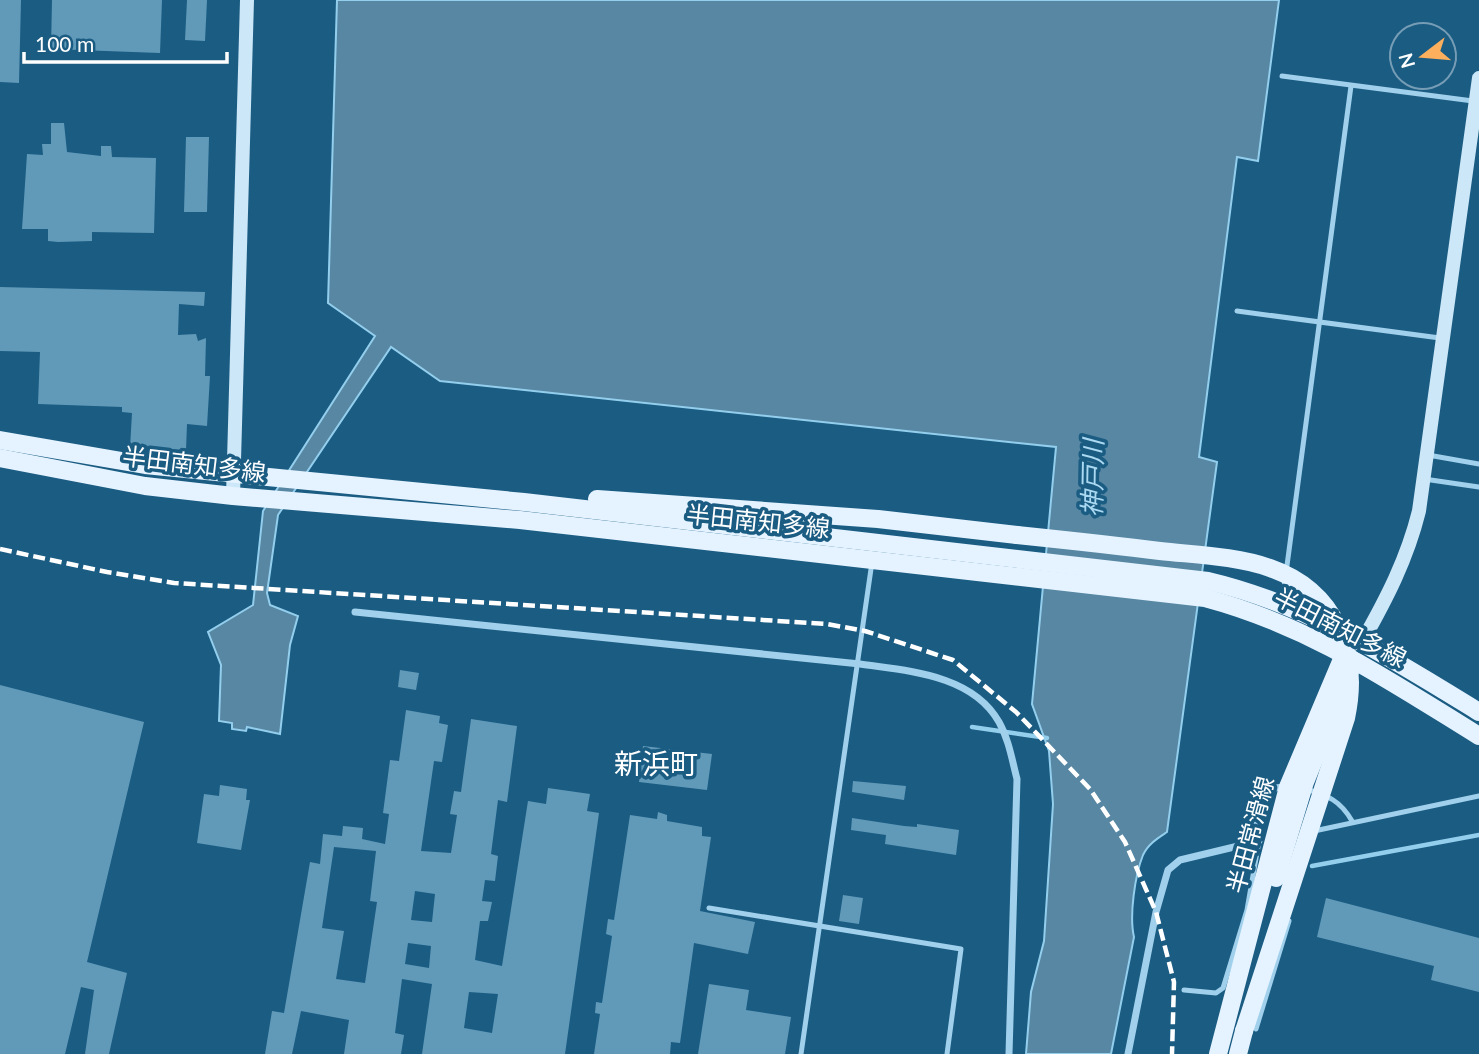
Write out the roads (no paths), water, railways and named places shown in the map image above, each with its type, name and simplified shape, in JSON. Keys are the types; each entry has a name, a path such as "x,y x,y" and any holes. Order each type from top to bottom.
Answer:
{"main road":[{"name":"半田南知多線","path":"0,440 145,465 524,502 874,550 1207,589 1282,603 1360,641 1479,712"},
{"name":"半田南知多線","path":"0,458 145,486 233,496 874,550"},
{"path":"524,502 599,499 878,519 1017,535 1256,564 1285,574 1315,595 1326,606 1342,634 1351,668 1346,718 1250,1030 1238,1054"},
{"name":"半田南知多線","path":"1207,589 1280,621 1349,657 1477,734"},
{"name":"半田常滑線","path":"1218,1054 1295,787 1349,657 1360,641"},
{"name":"半田常滑線","path":"1228,1054 1295,787"}],"street":[{"path":"233,496 247,0"},
{"path":"1360,641 1396,582 1410,548 1428,455 1479,78"},
{"path":"355,612 860,664 924,673 952,682 978,700 998,720 1009,746 1017,779 1009,1054"},
{"path":"1128,1054 1156,912 1168,870 1180,860 1259,841 1253,801 1259,789 1295,787"}],"lane":[{"path":"1282,76 1476,101"},
{"path":"1282,603 1351,86"},
{"path":"1237,311 1444,338"},
{"path":"1428,455 1479,464"},
{"path":"1424,479 1479,487"},
{"path":"801,1054 860,664 874,550"},
{"path":"1295,787 1334,798 1343,805 1352,821"},
{"path":"1250,1030 1295,901 1303,834 1352,821 1479,796"},
{"path":"1185,990 1216,993 1223,988 1247,910 1259,841"},
{"path":"709,908 961,949 947,1054"}],"water":[{"name":"神戸川","path":"337,0 1279,0 1258,161 1237,157 1199,457 1217,462 1167,832 1145,851 1140,863 1133,907 1134,937 1111,1054 1026,1054 1031,992 1044,941 1053,804 1049,751 1032,704 1056,447 440,381 391,347 278,515 267,593 270,605 298,616 290,645 280,734 247,727 246,731 232,729 232,723 219,721 221,665 208,632 253,605 263,511 375,336 328,303"}],"waterway":[{"path":"972,727 1047,738"},
{"path":"1312,866 1479,835"}],"railway":[{"path":"0,549 174,583 827,624 865,631 953,660 1016,712 1090,789 1125,842 1156,912 1174,982 1172,1054"}],"district":[{"name":"新浜町","path":"656,764"}]}
